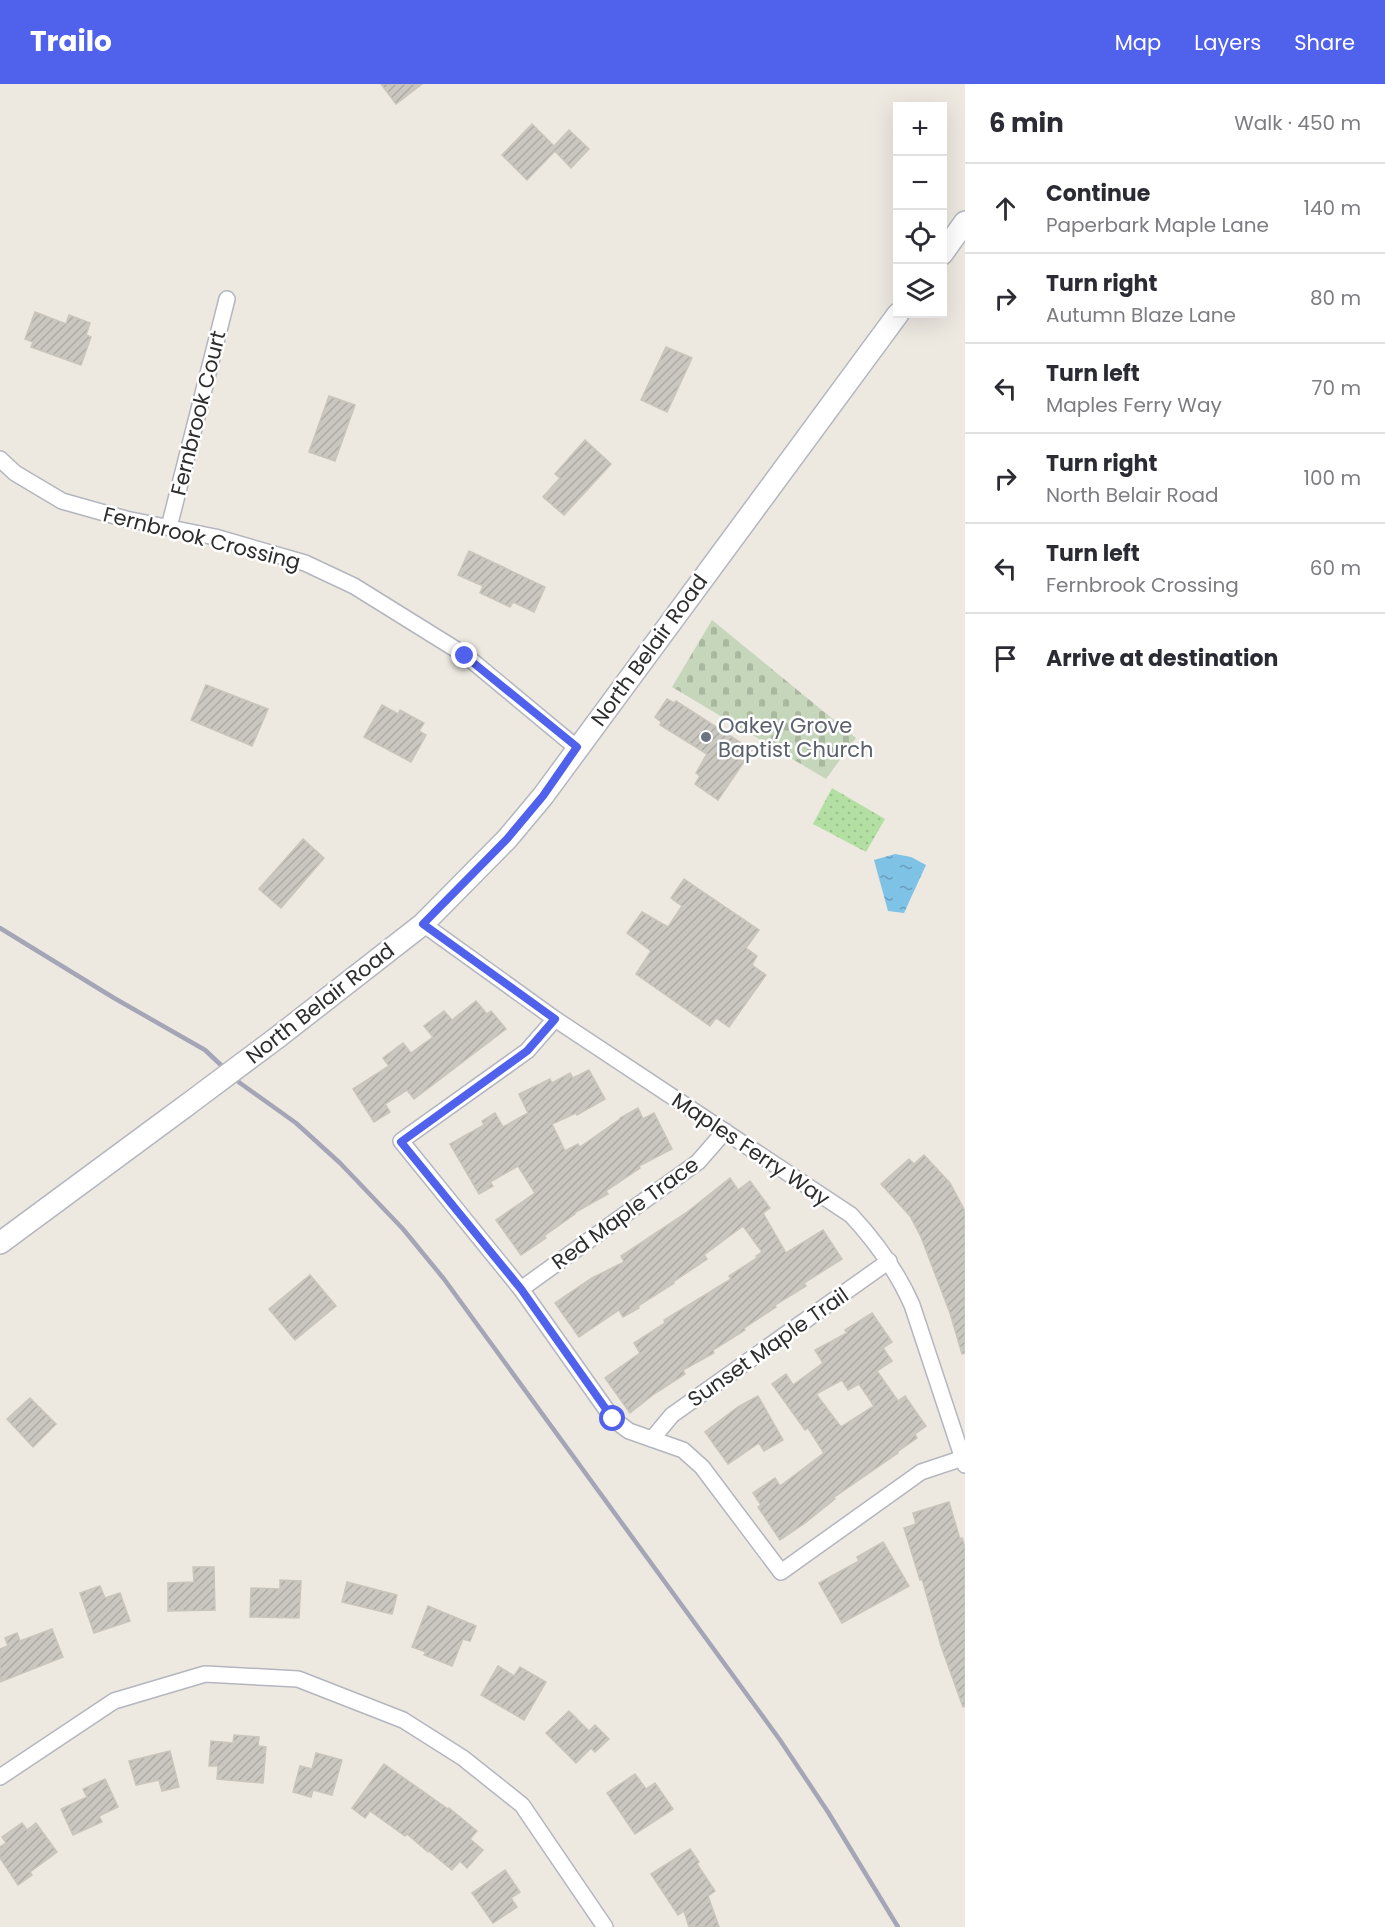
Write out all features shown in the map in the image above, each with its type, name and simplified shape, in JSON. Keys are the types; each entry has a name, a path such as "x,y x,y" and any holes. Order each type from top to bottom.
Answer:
{"street":[{"path":"947,247 965,222"},
{"name":"Fernbrook Court","path":"169,527 228,299"},
{"name":"North Belair Road","path":"0,1244 278,1037 423,924 507,839 543,796 895,318"},
{"name":"Fernbrook Crossing","path":"0,459 15,473 62,501 126,519 215,537 305,563 354,586 465,656 577,747"},
{"name":"Maples Ferry Way","path":"423,924 555,1019 851,1215 870,1235 901,1280 912,1305 964,1462"},
{"path":"555,1019 527,1051 401,1142 521,1289 613,1419 629,1431 683,1450 702,1467 782,1572 921,1472 964,1462"},
{"name":"Red Maple Trace","path":"521,1289 698,1162 725,1131"},
{"name":"Sunset Maple Trail","path":"652,1439 672,1416 889,1261"},
{"path":"0,1777 114,1701 205,1674 297,1679 403,1720 463,1758 522,1805 604,1927"}],"green space":[{"path":"712,620 856,738 826,779 672,687"},
{"path":"832,788 885,819 866,852 813,824"}],"water":[{"path":"895,854 911,857 926,865 904,913 888,911 874,860"}],"building":[{"path":"381,84 422,84 396,104"},
{"path":"532,124 554,146 569,130 589,149 571,168 555,151 527,180 502,155"},
{"path":"35,312 66,324 69,315 90,323 86,335 91,337 81,365 31,347 33,342 25,339"},
{"path":"666,347 692,358 667,412 641,400"},
{"path":"329,396 355,405 335,461 309,452"},
{"path":"585,440 611,464 564,515 543,497 560,478 555,474"},
{"path":"469,551 545,587 534,612 513,602 510,607 480,593 483,586 458,575"},
{"path":"206,685 268,709 252,746 191,720"},
{"name":"Oakey Grove Baptist Church","path":"667,699 674,703 676,701 752,750 718,800 695,784 700,776 696,773 707,754 660,725 661,722 655,717"},
{"path":"382,705 398,714 400,710 424,723 419,731 426,735 411,762 364,737"},
{"path":"303,839 324,858 281,908 259,889"},
{"path":"684,879 759,930 746,948 757,956 752,965 766,975 729,1027 716,1018 710,1026 636,974 651,951 627,933 642,912 668,927 682,906 671,898"},
{"path":"476,1001 487,1014 491,1011 506,1029 414,1099 407,1090 385,1104 390,1112 374,1122 353,1089 389,1066 383,1058 403,1043 411,1053 433,1037 424,1026 444,1011 452,1020"},
{"path":"589,1070 605,1099 577,1115 576,1113 552,1124 565,1151 578,1144 580,1147 638,1108 643,1119 654,1113 672,1149 639,1166 640,1168 606,1191 608,1194 574,1213 544,1236 546,1238 521,1255 496,1220 535,1193 518,1166 490,1182 493,1186 479,1194 450,1144 484,1125 482,1121 495,1113 503,1127 528,1113 519,1094 550,1079 552,1083 570,1073 573,1078"},
{"path":"924,1155 950,1183 965,1211 965,1353 962,1354 950,1313 921,1237 910,1216 881,1184 909,1159 914,1164"},
{"path":"730,1178 738,1190 750,1181 770,1208 763,1213 786,1253 823,1230 842,1259 804,1283 806,1286 775,1305 776,1307 744,1328 745,1330 713,1350 714,1353 683,1370 685,1374 630,1413 605,1378 640,1353 634,1343 665,1323 664,1320 731,1279 729,1276 757,1258 756,1256 762,1252 743,1226 704,1255 707,1259 638,1306 639,1308 623,1317 619,1310 579,1337 555,1303 592,1278 624,1262 621,1256 686,1213"},
{"path":"310,1275 336,1306 295,1340 269,1309"},
{"path":"872,1313 892,1342 883,1348 892,1361 877,1371 898,1401 905,1396 926,1426 915,1434 917,1438 898,1453 833,1498 835,1499 780,1540 758,1507 761,1505 753,1493 775,1478 780,1486 824,1453 808,1428 805,1430 772,1384 786,1374 793,1385 823,1363 815,1350 847,1333 845,1330","holes":["842,1380 848,1390 859,1384 874,1406 841,1427 816,1394"]},
{"path":"758,1396 783,1440 764,1451 759,1443 728,1464 705,1432 738,1407"},
{"path":"30,1398 56,1424 33,1447 7,1419"},
{"path":"949,1502 960,1539 962,1538 965,1547 965,1706 963,1707 904,1528 916,1524 913,1513"},
{"path":"883,1542 909,1586 842,1623 819,1583 859,1561 857,1557"},
{"path":"193,1567 214,1567 215,1610 168,1611 168,1583 194,1582"},
{"path":"280,1580 301,1581 299,1618 250,1617 251,1588 280,1589"},
{"path":"347,1582 397,1595 392,1614 342,1602"},
{"path":"100,1586 105,1598 120,1593 130,1621 94,1633 80,1593"},
{"path":"428,1606 476,1626 470,1641 463,1639 452,1666 424,1655 426,1652 412,1647"},
{"path":"52,1629 63,1657 0,1682 0,1649 8,1646 5,1638 17,1633 20,1641"},
{"path":"498,1666 514,1676 520,1667 546,1682 524,1720 481,1695"},
{"path":"569,1711 589,1731 595,1725 609,1739 595,1752 591,1748 576,1763 546,1733"},
{"path":"234,1735 259,1737 258,1746 266,1747 263,1783 217,1779 218,1766 209,1766 211,1741 233,1743"},
{"path":"170,1751 179,1787 162,1791 159,1780 136,1785 129,1761"},
{"path":"316,1753 342,1760 332,1795 313,1790 311,1797 293,1792 300,1766 312,1769"},
{"path":"384,1764 449,1808 477,1831 470,1839 483,1850 467,1868 460,1861 452,1870 407,1834 405,1836 370,1811 365,1818 352,1808"},
{"path":"635,1774 646,1789 655,1783 673,1809 635,1834 607,1793"},
{"path":"105,1779 118,1807 99,1816 102,1822 73,1835 61,1809 87,1797 83,1789"},
{"path":"22,1823 27,1830 36,1823 57,1852 30,1872 32,1875 18,1885 0,1858 0,1847 6,1843 2,1837"},
{"path":"690,1849 715,1891 708,1896 719,1927 689,1927 684,1911 678,1915 651,1874"},
{"path":"505,1870 520,1892 511,1898 517,1907 493,1923 472,1893"}],"railway":[{"path":"0,928 114,998 205,1050 240,1083 296,1123 340,1163 403,1229 444,1279 780,1740 828,1812 898,1927"}],"place":[{"name":"Oakey Grove Baptist Church","path":"706,737"}],"route":[{"path":"465,656 577,747 543,796 507,839 423,924 555,1019 527,1051 401,1142 521,1289 613,1419"}]}
